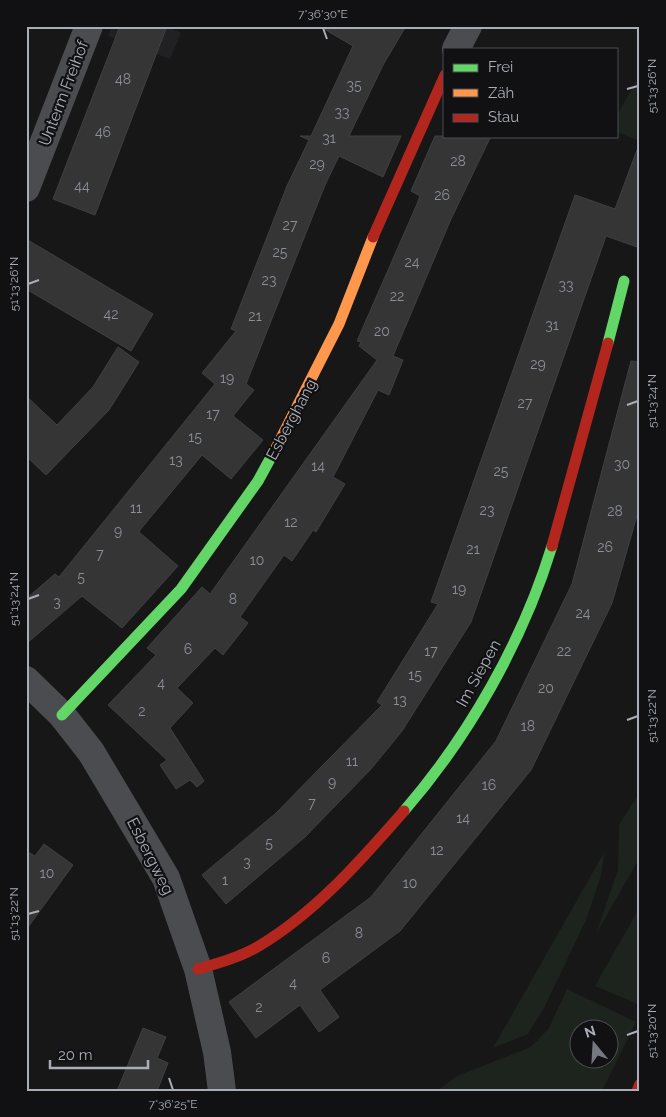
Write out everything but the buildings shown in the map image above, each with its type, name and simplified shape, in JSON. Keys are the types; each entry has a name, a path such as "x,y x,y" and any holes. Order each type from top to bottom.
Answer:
{"street":[{"name":"Unterm Freihof","path":"26,188 90,26"},
{"path":"457,48 468,26"},
{"name":"Esberghang","path":"62,716 182,589 258,481 290,423 338,324 374,234 443,79"},
{"name":"Im Siepen","path":"198,969 227,960 258,947 289,926 350,872 417,796 477,711 499,672 539,589 569,489 624,281"},
{"name":"Esbergweg","path":"26,680 62,716 91,752 166,878 198,969 217,1052 222,1091"},
{"path":"637,1091 640,1084"}],"shaded area":[{"path":"112,26 167,26 181,33 170,59 108,36"},
{"path":"640,75 640,141 618,132 618,113"},
{"path":"640,792 640,857 596,934 618,870 619,825"},
{"path":"605,851 600,879 586,920 544,1008 528,1034 493,1048"},
{"path":"640,907 640,1005 595,986"},
{"path":"567,989 636,1022 618,1059 618,1020 568,1020 568,1070 612,1070 602,1091 437,1091 457,1076 531,1047 549,1028"}],"traffic: fast":[{"path":"608,343 624,281"},
{"path":"62,715 181,589 258,481 276,448"},
{"path":"404,811 450,751 492,686 526,617 552,546"}],"traffic: slow":[{"path":"276,448 339,324 373,237"}],"traffic: jam":[{"path":"373,237 443,80"},
{"path":"552,546 608,343"},
{"path":"198,969 252,950 300,917 337,884 404,811"},
{"path":"637,1091 640,1084"}]}
